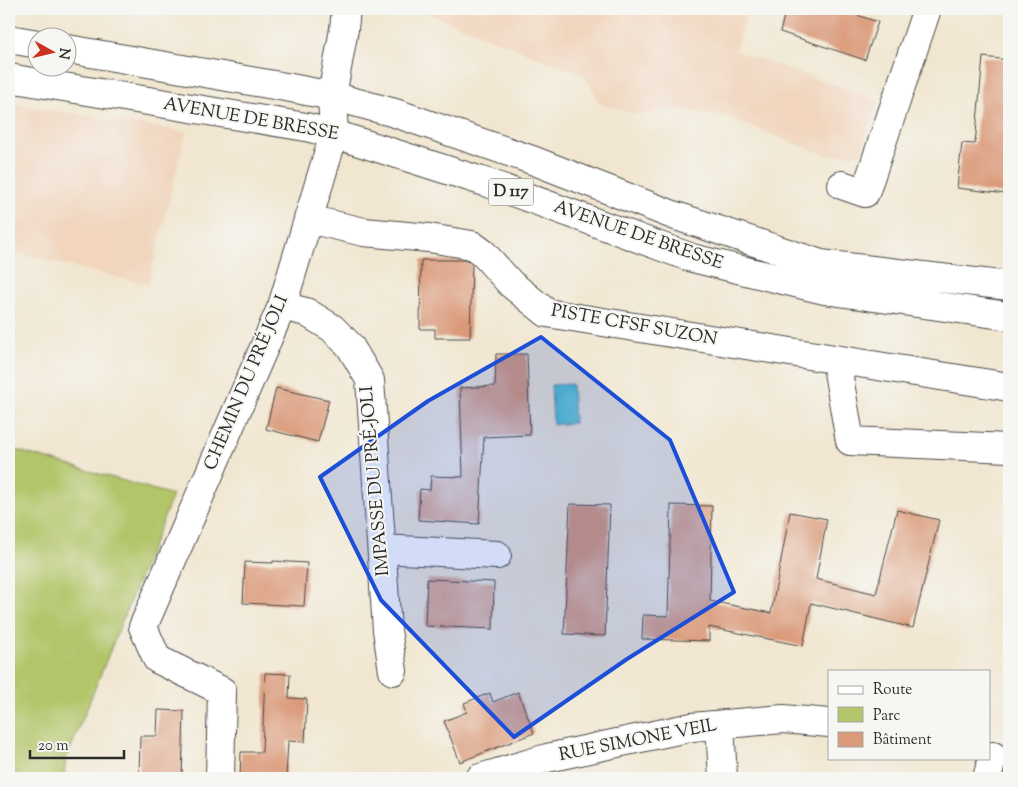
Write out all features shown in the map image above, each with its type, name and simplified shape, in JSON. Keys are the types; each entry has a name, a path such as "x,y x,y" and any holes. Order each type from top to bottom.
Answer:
{"main road":[{"path":"334,134 332,96 346,9"},
{"path":"842,185 865,193 927,9"},
{"path":"9,39 28,42"},
{"name":"AVENUE DE BRESSE","path":"78,51 332,96 395,113 504,150 673,215 822,264 1009,286"},
{"name":"AVENUE DE BRESSE","path":"9,78 334,134 490,184 692,258 824,290 1009,316"},
{"name":"CHEMIN DU PRÉ JOLI","path":"220,778 222,691 157,660 143,627 282,306 334,134"},
{"name":"PISTE CFSF SUZON","path":"308,219 364,232 472,244 484,253 511,284 547,313 1009,387"},
{"name":"IMPASSE DU PRÉ-JOLI","path":"282,306 306,312 332,328 350,346 370,380 388,630 393,671"},
{"path":"836,360 850,441 1009,448"},
{"path":"382,549 497,555"},
{"name":"RUE SIMONE VEIL","path":"480,778 548,758 692,727 783,719 828,723"},
{"path":"720,725 723,778"}],"highlighted area":[{"path":"541,337 670,440 734,592 627,659 514,737 381,600 320,477 428,401"}],"shaded area":[{"path":"417,9 748,9 735,51 879,100 861,154 828,156 726,117 679,109 637,115 600,104 585,76"},
{"path":"9,103 186,132 148,285 9,251"}],"green space":[{"path":"9,448 173,495 66,760 64,778 9,778"}],"water":[{"path":"572,384 574,423 553,425 551,385"}],"building":[{"path":"786,9 839,9 878,22 865,60 780,32"},
{"path":"983,57 1009,60 1009,164 1006,194 957,188 962,143 975,144"},
{"path":"421,260 467,260 472,264 470,338 435,338 435,329 420,329"},
{"path":"496,354 527,354 530,435 484,437 479,524 418,520 420,489 430,490 431,476 463,477 460,388 495,386"},
{"path":"276,388 329,400 318,442 266,429"},
{"path":"570,504 610,505 605,636 564,634"},
{"path":"671,505 712,506 710,601 771,613 790,512 827,519 816,579 876,594 897,510 939,520 913,628 811,603 803,646 709,627 709,641 642,639 643,615 668,616"},
{"path":"273,561 307,563 304,606 243,603 245,562 273,563"},
{"path":"427,579 494,582 493,629 425,626"},
{"path":"265,673 290,674 289,698 307,699 305,742 288,741 286,778 240,778 241,752 262,752"},
{"path":"518,692 534,733 460,762 444,721 467,712 464,703 490,693 493,702"},
{"path":"158,710 184,711 182,778 139,778 140,736 157,736"}]}
